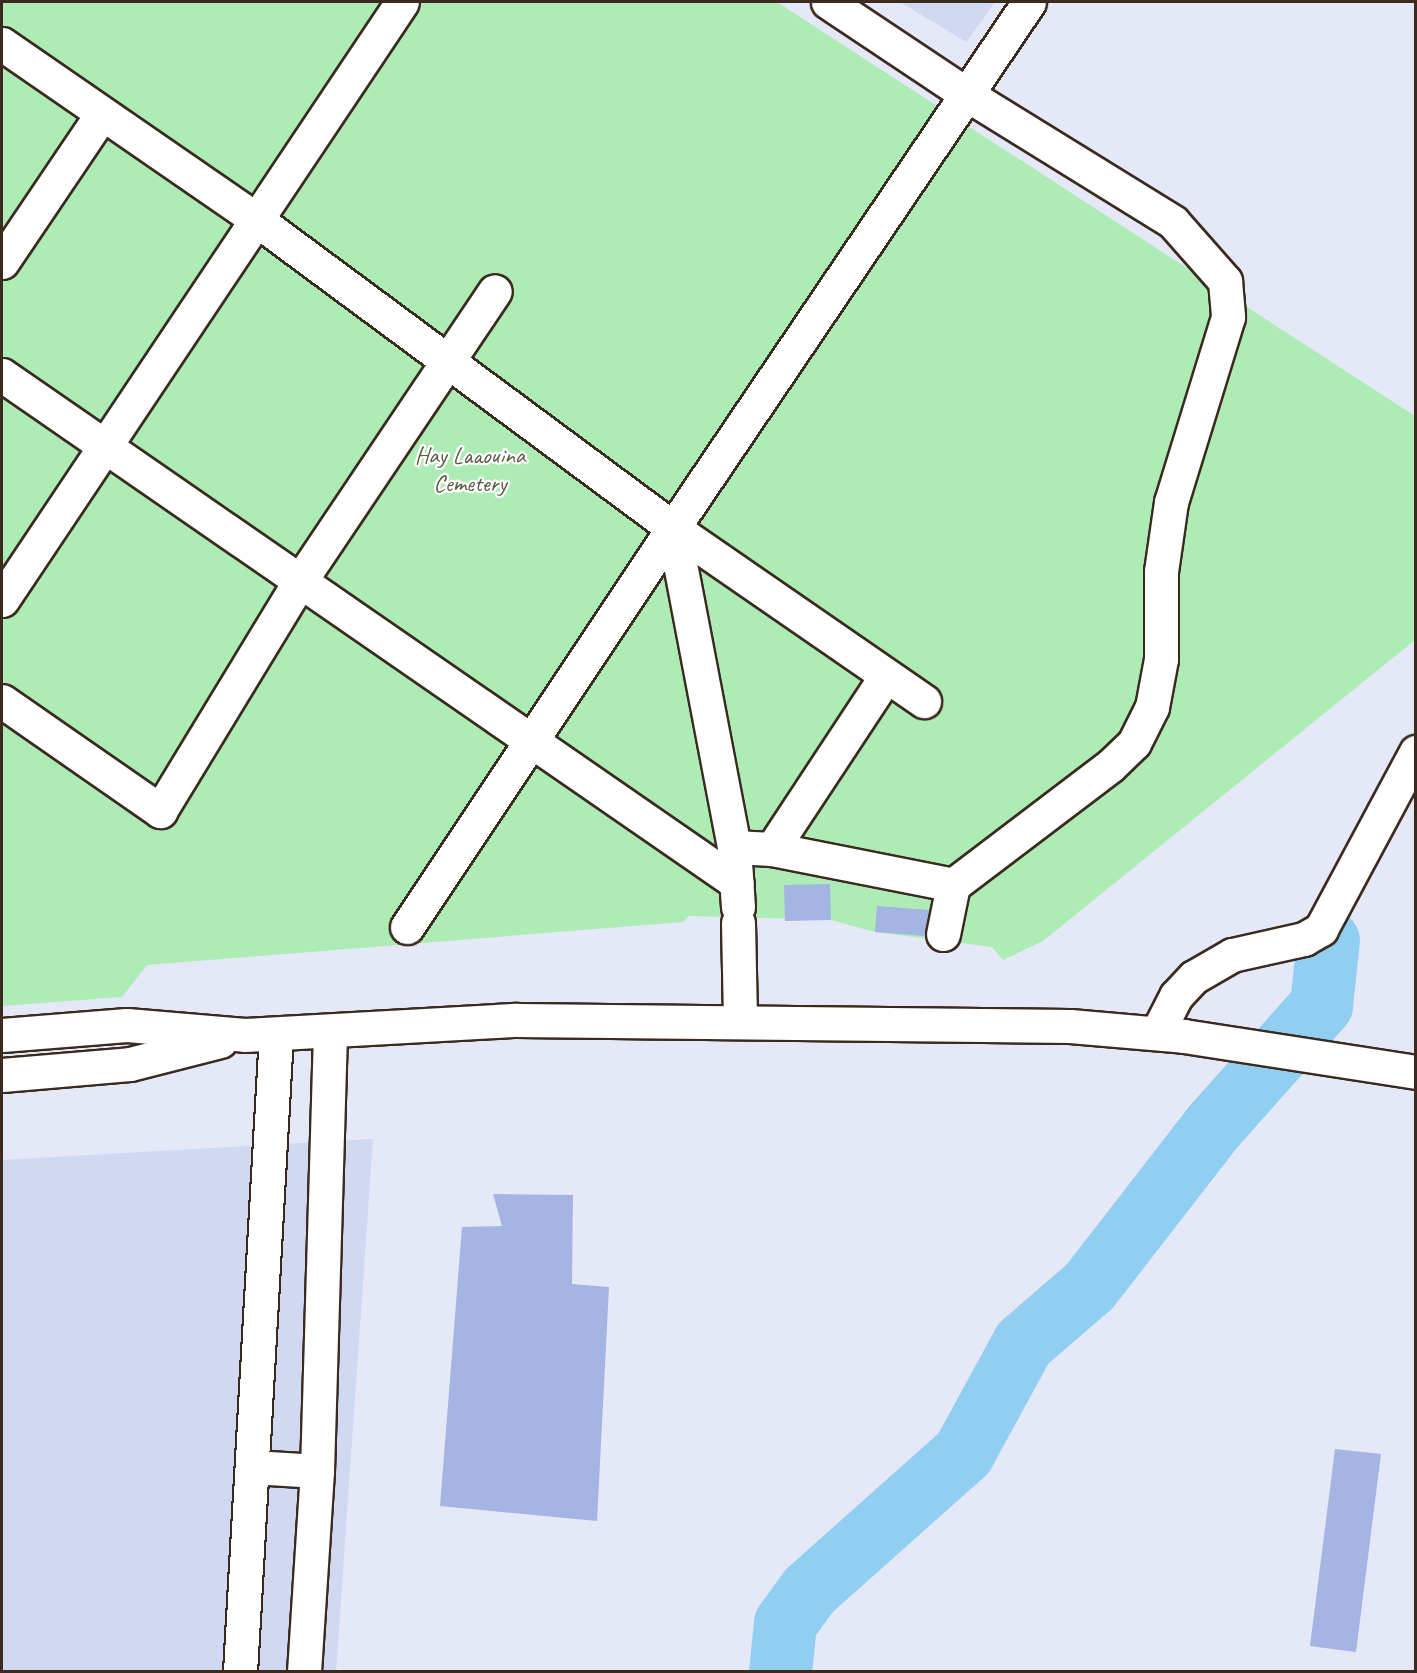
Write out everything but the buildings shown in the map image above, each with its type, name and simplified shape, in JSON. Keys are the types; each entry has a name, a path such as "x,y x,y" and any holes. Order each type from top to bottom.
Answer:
{"main road":[{"path":"2,600 107,448 402,2"},
{"path":"828,2 966,94 1173,222 1225,281 1228,317 1171,502 1161,571 1161,659 1148,716 1134,743 1110,766 953,885 943,934"},
{"path":"407,927 673,528 1029,2"},
{"path":"2,44 257,220 673,528 924,701"},
{"path":"2,262 102,114"},
{"path":"2,701 160,811 300,581 449,363 495,291"},
{"path":"2,375 533,741 738,904"},
{"path":"673,528 734,847 738,904 740,1020"},
{"path":"772,849 886,676"},
{"path":"1171,1034 1176,996 1194,977 1232,955 1304,939 1321,929 1416,753"},
{"path":"734,847 772,849 953,885"},
{"path":"2,1035 127,1025 261,1034 330,1032 517,1020 740,1020 1070,1026 1171,1034 1416,1072"},
{"path":"304,1671 317,1471 330,1032"},
{"path":"2,1075 130,1064 261,1034"},
{"path":"240,1671 253,1467 261,1034"},
{"path":"253,1467 317,1471"}],"shaded area":[{"path":"900,2 995,2 966,42"},
{"path":"373,1139 336,1671 2,1672 2,1160"}],"green space":[{"name":"Hay Laaouina Cemetery","path":"2,2 777,2 1415,416 1415,640 1043,941 1003,960 992,947 875,932 831,920 689,916 683,922 147,965 122,997 2,1006"}],"waterway":[{"path":"780,1672 785,1623 809,1590 963,1453 1023,1343 1089,1286 1214,1125 1321,1005 1328,940"}]}
